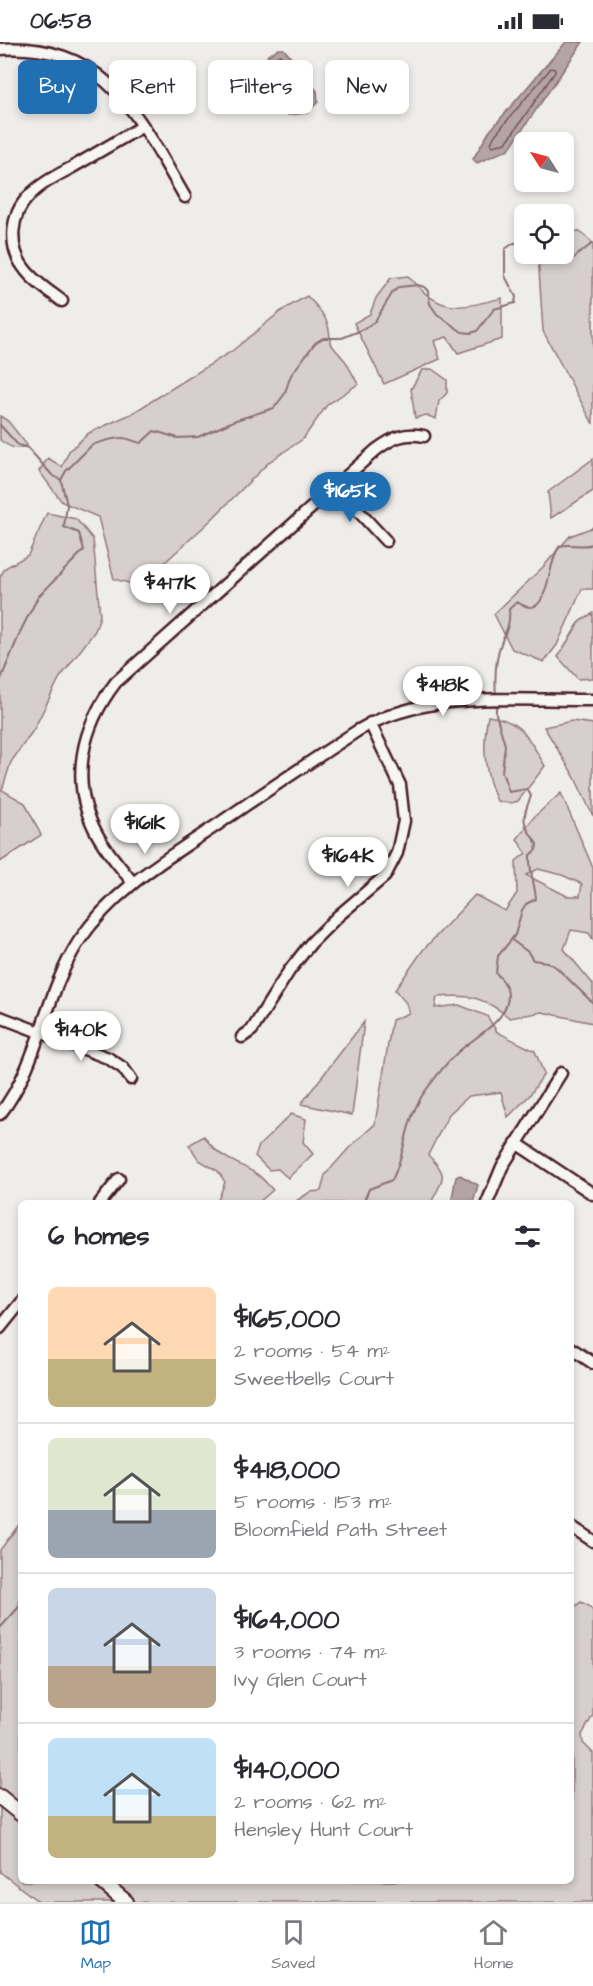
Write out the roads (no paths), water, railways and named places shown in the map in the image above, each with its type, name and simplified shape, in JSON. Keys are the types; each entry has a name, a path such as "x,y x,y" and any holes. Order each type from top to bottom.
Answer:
{"main road":[{"path":"0,1797 18,1812"},
{"path":"104,1884 126,1902"}],"street":[{"path":"0,49 36,45 64,54 99,72 127,99 185,197"},
{"path":"62,301 31,276 16,255 13,241 14,229 20,209 39,186 143,126"},
{"path":"132,882 98,837 85,801 82,759 87,730 93,717 116,682 388,441 409,434 424,436"},
{"path":"335,486 386,541"},
{"path":"0,1114 19,1085 41,1033 56,989 78,944 98,916 132,882 370,723 418,706 479,701 593,700"},
{"path":"242,1037 252,1029 289,971 311,943 344,910 385,876 398,853 404,821 400,785 370,723"},
{"path":"0,1017 108,1058 123,1068 131,1079"},
{"path":"488,1200 502,1167 561,1073"},
{"path":"516,1143 593,1194"},
{"path":"102,1200 119,1179"},
{"path":"0,1328 18,1306"},
{"path":"574,1350 593,1364"},
{"path":"574,1528 593,1541"}],"water":[{"path":"566,42 583,42 521,132 514,132 514,142 509,149 477,163 473,159 489,132"},
{"path":"278,49 284,49 293,60 266,60 268,55"},
{"path":"313,86 317,91 318,102 313,107"},
{"path":"460,1175 478,1185 474,1200 452,1200 456,1177"}],"waterway":[{"path":"0,681 22,628 38,597 84,550 79,533 64,527 67,505 61,480 66,471 91,446 121,438 141,443 154,431 178,438 198,437 236,420 274,408 284,395 291,375 315,343 323,338 342,338 364,329 375,321 393,292 399,287 418,285 424,287 428,291 430,304 437,314 462,332 477,331 494,309 515,303 516,297 505,276 505,249 514,243"},
{"path":"574,258 593,243"},
{"path":"0,425 18,445 28,448 52,475 61,480"},
{"path":"496,697 497,659 509,622 509,609 517,602 530,607 541,600 553,560 560,546 593,544"},
{"path":"364,1200 369,1189 392,1180 414,1112 426,1090 452,1058 491,1026 506,1006 508,992 496,973 498,956 515,935 522,910 526,904 536,899 530,855 536,850 537,844 528,831 525,821 531,796 527,789 509,792 502,772 505,745 496,714 496,702"},
{"path":"513,941 528,952 533,960 547,962 556,967 593,1003"},
{"path":"0,1628 18,1608"}]}
